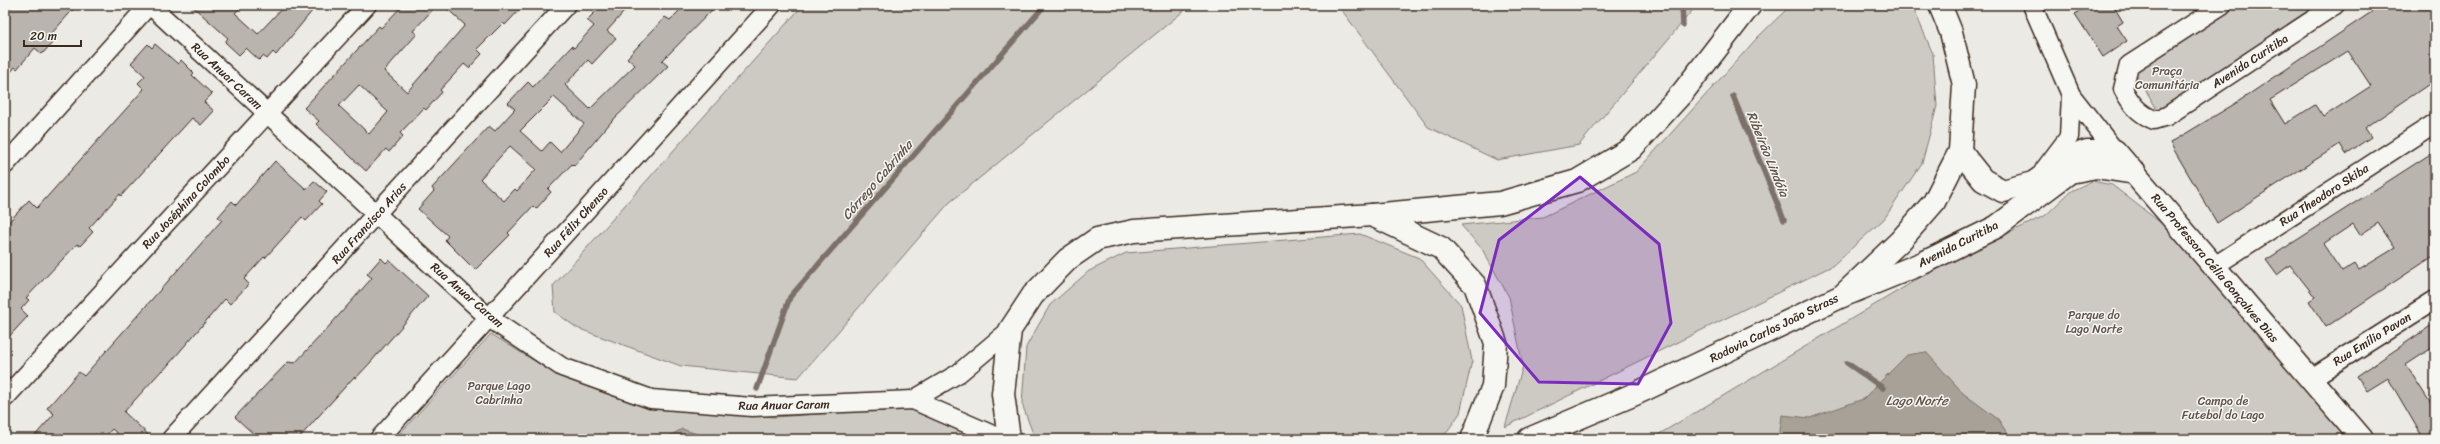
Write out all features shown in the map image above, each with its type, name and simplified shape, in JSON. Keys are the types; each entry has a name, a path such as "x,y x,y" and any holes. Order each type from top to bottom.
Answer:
{"main road":[{"path":"1009,439 1003,394 1010,330 1033,295 1068,259 1097,239 1134,231 1372,214 1500,203 1577,181 1631,149 1683,92 1750,5"},
{"path":"1733,27 1758,5"},
{"name":"Rodovia Carlos João Strass","path":"1529,439 1635,394 1842,296 1900,241 1934,202 1960,151 1964,85 1951,32 1940,5"},
{"path":"1960,151 1983,180 2003,191 2033,183 2069,158 2087,152 2115,151"},
{"name":"Rua Professora Célia Gonçalves Dias","path":"2115,151 2135,173 2213,268 2362,439"},
{"name":"Avenida Curitiba","path":"1842,296 1923,263 1996,227 2070,172 2096,168 2135,173"},
{"path":"1372,214 1441,248 1475,284 1496,343 1493,386 1472,439"}],"street":[{"name":"Rua Anuar Caram","path":"149,5 490,318 562,367 651,399 752,407 913,400"},
{"path":"5,165 149,5"},
{"name":"Rua Joséphina Colombo","path":"5,398 367,5"},
{"name":"Rua Francisco Arias","path":"171,439 566,5"},
{"name":"Rua Félix Chenso","path":"379,439 772,5"},
{"path":"2032,5 2072,95 2069,137 2033,183"},
{"name":"Avenida Curitiba","path":"2222,5 2129,66 2123,89 2130,103 2141,114 2154,120 2167,116 2335,5"},
{"name":"Rua Professora Célia Gonçalves Dias","path":"2072,95 2115,151"},
{"name":"Rua Theodoro Skiba","path":"2213,268 2435,123"},
{"name":"Rua Emílio Pavan","path":"2310,379 2435,300"},
{"path":"913,400 959,373 1010,330"},
{"path":"913,400 1002,439"}],"highlighted area":[{"path":"1580,177 1659,244 1671,323 1638,384 1539,382 1480,313 1499,240"}],"green space":[{"path":"803,5 1191,5 949,203 798,378 681,366 577,328 555,312 553,286"},
{"path":"1338,5 1697,5 1579,145 1497,160 1428,127"},
{"path":"1791,5 1912,5 1933,54 1937,106 1922,163 1884,219 1832,266 1505,427 1523,366 1509,297 1482,249 1461,225 1543,217 1636,172 1758,37"},
{"name":"Praça Comunitária","path":"2237,5 2319,5 2158,111 2135,72"},
{"name":"Parque do Lago Norte","path":"2092,181 2112,185 2170,230 2348,439 1651,439 1931,271 2046,215 2071,191"},
{"path":"1360,234 1419,258 1461,305 1472,361 1460,413 1442,439 1035,439 1022,404 1026,347 1050,305 1089,271 1126,253"},
{"name":"Parque Lago Cabrinha","path":"491,334 559,376 647,408 775,417 908,408 979,439 395,439"}],"water":[{"name":"Lago Norte","path":"1926,352 1964,394 1998,419 2011,439 1779,439 1782,415 1810,418 1863,399 1907,355"},
{"path":"682,429 712,439 664,439"}],"building":[{"path":"5,5 77,5 52,33 57,38 42,54 35,48 17,69 15,67 5,79"},
{"path":"191,5 243,5 235,13 258,34 285,5 317,5 276,55 273,52 267,59 263,56 259,60 246,48 239,55 225,42 228,38"},
{"path":"403,5 437,5 413,31 417,34 384,71 407,92 465,25 443,5 524,5 505,25 503,23 477,49 482,54 469,68 464,64 440,90 442,92 426,110 424,108 400,133 403,136 389,152 386,149 366,171 316,124 319,121 304,108 379,26 381,28","holes":["359,85 388,112 369,134 339,106"]},
{"path":"602,5 630,5 607,31 616,38 592,64 588,60 565,85 590,109 635,65 627,58 665,17 670,20 685,5 717,5 662,61 668,66 611,122 574,166 572,164 548,189 551,192 536,209 533,206 508,233 510,235 475,270 445,240 448,236 418,209 434,191 432,188 489,126 495,131 515,109 508,103 528,82 533,87 572,46 574,48 594,26 587,20","holes":["554,97 584,124 560,152 550,142 542,151 520,131","510,146 536,169 517,191 515,189 504,201 480,179"]},
{"path":"2090,5 2113,5 2123,22 2117,26 2127,41 2103,57 2075,14"},
{"path":"2391,5 2435,5 2435,80 2365,128 2371,137 2346,154 2340,144 2217,223 2170,143 2236,103 2379,7 2382,11","holes":["2348,51 2371,86 2323,117 2315,105 2285,124 2270,100"]},
{"path":"148,44 152,48 155,44 178,64 181,60 194,73 192,75 212,94 204,102 214,111 201,125 192,118 121,196 120,194 89,228 93,232 80,246 77,244 26,298 29,300 21,309 28,316 5,341 5,226 29,200 37,208 144,89 138,83 145,76 131,63"},
{"path":"2435,151 2435,255 2326,327 2309,301 2315,297 2290,265 2277,275 2266,260","holes":["2378,223 2395,248 2359,270 2355,264 2342,272 2323,244 2353,224 2360,235"]},
{"path":"275,161 306,189 314,181 327,192 319,201 322,204 306,221 302,217 244,279 249,284 230,304 225,299 163,371 162,370 124,412 153,439 123,439 112,429 103,439 32,439 54,414 47,408 79,372 84,376 222,220 218,217 232,201 236,205"},
{"path":"381,258 386,263 389,260 428,296 370,363 356,378 354,377 298,439 259,439 235,417 288,362 295,363 323,333 372,278 367,274"},
{"path":"2435,323 2435,346 2406,365 2435,410 2435,430 2423,438 2388,378 2367,391 2357,376"}],"waterway":[{"name":"Córrego Cabrinha","path":"757,389 790,297 1045,5"},
{"name":"Ribeirão Lindóia","path":"1682,5 1683,25"},
{"name":"Ribeirão Lindóia","path":"1733,96 1784,220"},
{"name":"Ribeirão Lindóia","path":"1847,363 1883,388"}],"park label":[{"name":"Campo de Futebol do Lago","path":"2223,408"}]}
